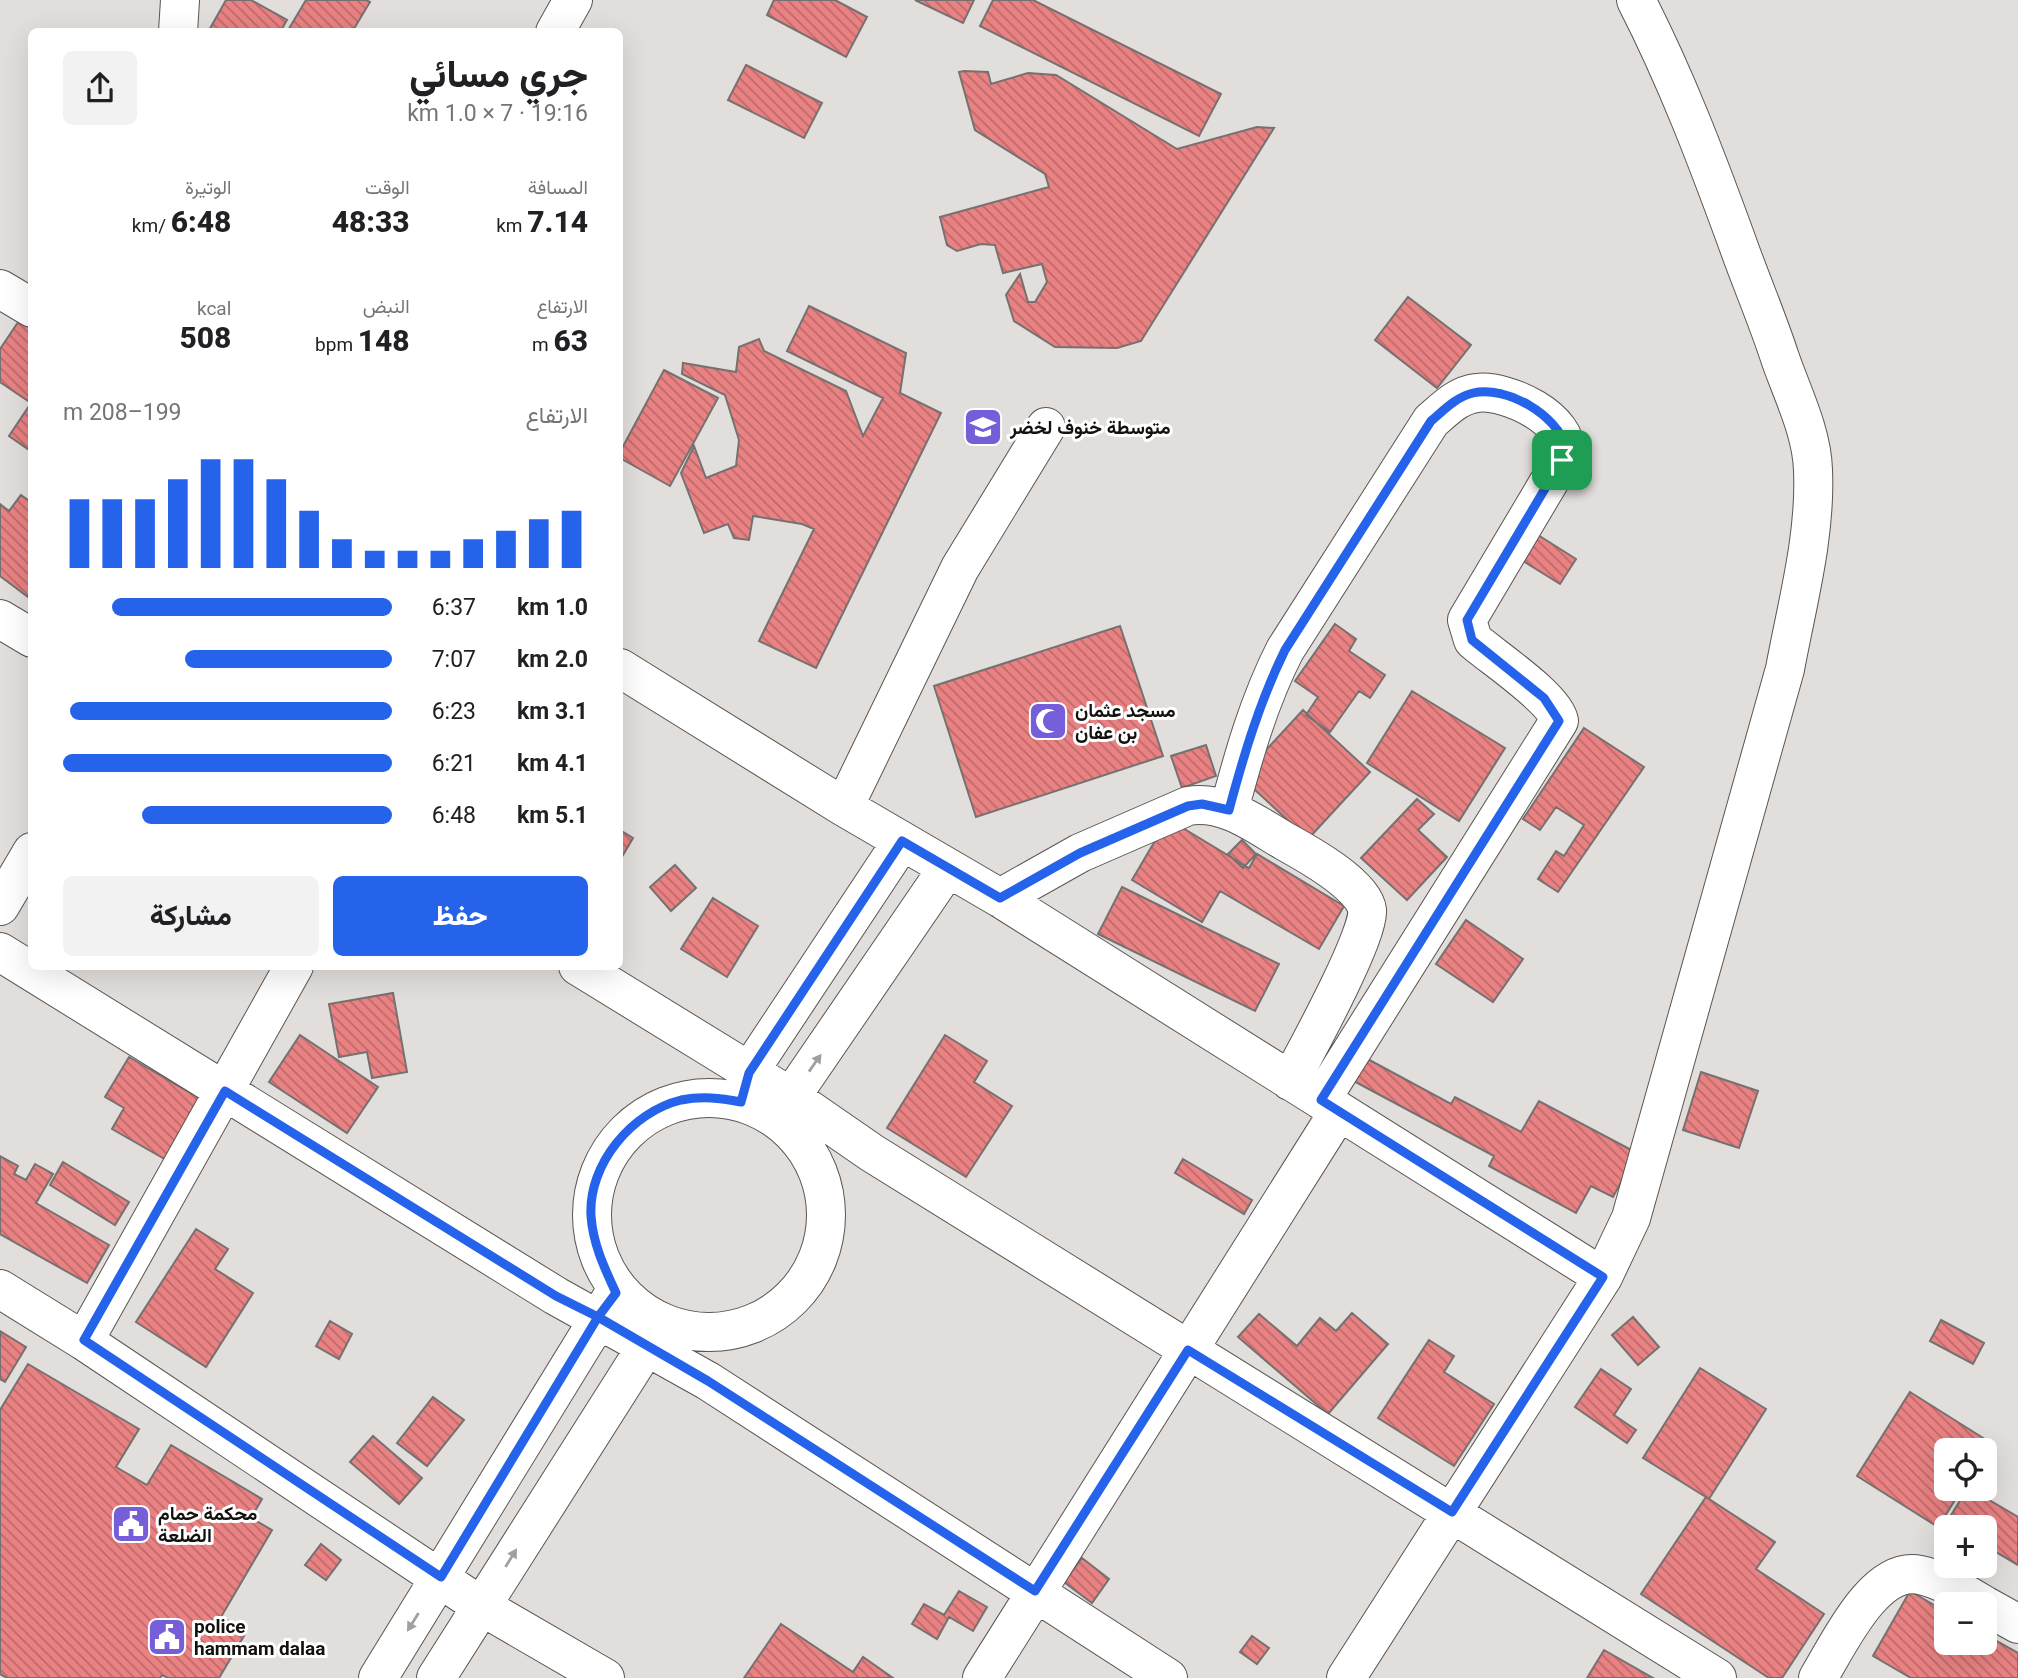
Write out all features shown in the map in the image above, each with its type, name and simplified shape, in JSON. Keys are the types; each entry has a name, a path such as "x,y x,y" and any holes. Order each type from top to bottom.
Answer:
{"street":[{"path":"178,28 180,0"},
{"path":"557,28 573,0"},
{"path":"1346,1678 1603,1277 1631,1218 1785,668 1813,512 1813,467 1808,442 1764,309 1676,80 1636,0"},
{"path":"0,289 28,305"},
{"path":"982,1678 1188,1350 1317,1097 1559,721 1544,698 1472,640 1467,627 1467,620 1565,455 1564,439 1551,422 1508,396 1487,393 1459,399 1431,421 1285,650 1270,681 1247,743 1229,810"},
{"path":"844,807 960,568 1046,427"},
{"path":"0,619 28,636"},
{"path":"623,670 844,807 1000,898 1603,1277"},
{"path":"1000,898 1080,853 1188,806 1202,804 1229,810 1321,862 1359,894 1367,909 1363,928 1340,983 1317,1097"},
{"path":"378,1678 607,1305 594,1242 591,1212 596,1182 608,1154 627,1130 652,1112 680,1101 710,1097 745,1087 902,841"},
{"path":"0,906 28,859"},
{"path":"786,1109 947,869"},
{"path":"0,952 28,969"},
{"path":"29,970 556,1296 607,1305 654,1334 708,1381 1168,1678"},
{"path":"84,1340 292,970"},
{"path":"584,970 745,1087 762,1109 786,1109 872,1153 1717,1678"},
{"path":"654,1334 729,1331 761,1320 789,1301 811,1275 824,1243 827,1209 823,1187 786,1109"},
{"path":"0,1289 84,1340 481,1606 605,1678"},
{"path":"436,1678 654,1334"},
{"path":"1818,1678 1867,1599 1890,1580 1904,1574 1920,1574 1957,1592"},
{"path":"1997,1612 2018,1624"}],"building":[{"path":"226,0 251,0 287,20 282,28 210,28"},
{"path":"306,0 370,2 354,28 289,28"},
{"path":"774,0 835,0 867,17 846,57 767,15"},
{"path":"915,0 974,0 963,23"},
{"path":"993,0 1033,0 1221,94 1199,136 980,26"},
{"path":"746,65 822,103 804,138 728,100"},
{"path":"959,72 988,72 991,84 1028,73 1056,75 1177,149 1257,127 1274,128 1141,341 1117,348 1055,347 1014,321 1006,295 1020,274 1028,302 1035,302 1047,282 1042,264 1003,273 995,245 981,244 957,251 947,245 940,217 1049,187 1045,174 975,130"},
{"path":"1408,297 1471,345 1437,388 1375,340"},
{"path":"809,306 906,353 900,393 941,413 816,668 759,641 814,529 802,524 753,516 749,540 734,538 728,524 704,533 681,473 694,446 706,478 736,466 739,440 725,395 682,374 683,363 736,372 739,347 759,339 764,351 846,391 863,436 883,398 787,351"},
{"path":"23,315 28,318 28,401 0,382 0,349"},
{"path":"664,370 718,398 670,486 623,460 623,446"},
{"path":"28,408 28,449 9,436"},
{"path":"21,495 28,500 28,597 0,576 0,504 9,511"},
{"path":"1538,535 1576,559 1560,584 1523,561"},
{"path":"1335,624 1356,639 1349,651 1385,675 1370,698 1359,691 1330,732 1306,715 1318,697 1295,681"},
{"name":"مسجد عثمان بن عفان","path":"1120,626 1163,756 976,817 934,686"},
{"path":"1412,691 1505,748 1459,821 1367,763"},
{"path":"1303,710 1370,772 1308,839 1241,777"},
{"path":"1584,728 1644,767 1558,892 1538,879 1556,851 1564,856 1584,825 1556,807 1540,830 1523,819"},
{"path":"1206,745 1216,776 1182,788 1171,756"},
{"path":"1417,799 1434,814 1418,830 1447,857 1407,900 1361,858"},
{"path":"1168,819 1249,868 1257,854 1344,906 1319,949 1220,891 1202,922 1132,880"},
{"path":"623,832 633,838 623,855"},
{"path":"1242,840 1256,854 1243,868 1228,854"},
{"path":"675,865 696,888 671,911 650,887"},
{"path":"1122,887 1279,964 1255,1011 1098,934"},
{"path":"713,898 758,926 727,977 681,949"},
{"path":"1466,920 1523,959 1493,1002 1436,964"},
{"path":"393,993 407,1072 372,1078 367,1052 339,1057 329,1004"},
{"path":"300,1035 378,1087 347,1133 269,1082"},
{"path":"945,1035 987,1061 974,1082 1012,1106 966,1177 887,1128"},
{"path":"1362,1056 1451,1104 1455,1097 1521,1132 1539,1101 1637,1153 1613,1197 1591,1186 1576,1213 1489,1166 1494,1156 1350,1079"},
{"path":"129,1057 204,1101 168,1161 112,1129 124,1108 105,1097"},
{"path":"1701,1072 1758,1091 1739,1148 1683,1130"},
{"path":"0,1156 18,1166 14,1174 26,1180 35,1164 53,1174 36,1203 109,1245 87,1283 0,1234"},
{"path":"1183,1159 1252,1200 1244,1214 1175,1173"},
{"path":"63,1162 129,1202 115,1225 50,1185"},
{"path":"196,1229 228,1249 215,1269 253,1293 206,1367 136,1322"},
{"path":"1352,1313 1388,1344 1328,1414 1238,1337 1259,1314 1297,1346 1320,1318 1336,1331"},
{"path":"1633,1317 1659,1347 1638,1365 1612,1335"},
{"path":"1941,1320 1984,1343 1973,1364 1930,1341"},
{"path":"330,1321 352,1334 339,1359 316,1346"},
{"path":"0,1331 26,1347 5,1382 0,1379"},
{"path":"1429,1340 1454,1356 1444,1372 1494,1404 1454,1466 1378,1418"},
{"name":"محكمة حمام الضلعة","path":"28,1364 139,1429 116,1467 147,1485 171,1445 262,1499 251,1518 272,1530 221,1617 247,1631 219,1678 168,1678 162,1675 160,1678 7,1678 0,1674 0,1410"},
{"path":"1700,1368 1766,1409 1709,1499 1643,1458"},
{"path":"1601,1369 1631,1389 1614,1415 1636,1430 1627,1443 1575,1407"},
{"path":"1910,1392 1983,1438 1934,1438 1934,1501 1954,1501 1946,1515 1934,1515 1934,1524 1857,1476"},
{"path":"433,1397 464,1420 427,1466 397,1443"},
{"path":"373,1436 422,1478 399,1504 350,1462"},
{"path":"1706,1497 1775,1542 1756,1569 1824,1614 1782,1678 1769,1678 1641,1594"},
{"path":"1960,1501 1991,1501 2018,1517 2018,1565 1997,1553 1997,1515 1951,1515"},
{"path":"321,1544 341,1560 326,1580 305,1565"},
{"path":"1082,1558 1109,1579 1092,1603 1064,1582"},
{"path":"959,1591 987,1607 973,1631 949,1617 937,1639 912,1624 924,1604 944,1615"},
{"path":"1910,1591 1934,1605 1934,1655 1997,1655 1997,1641 2018,1653 2018,1678 1911,1678 1873,1656"},
{"path":"781,1624 853,1672 863,1657 893,1678 744,1678"},
{"path":"1252,1636 1269,1648 1257,1664 1240,1652"},
{"path":"1604,1650 1653,1678 1587,1678"}],"place":[{"name":"متوسطة خنوف لخضر","path":"983,427"},
{"name":"مسجد عثمان بن عفان","path":"1048,721"},
{"name":"محكمة حمام الضلعة","path":"131,1524"},
{"name":"police hammam dalaa","path":"167,1637"}],"route":[{"path":"1562,460 1485,594 1467,620 1472,640 1544,698 1556,712 1559,721 1321,1100 1603,1277 1452,1512 1188,1350 1035,1591 708,1381 598,1317 441,1577 84,1340 225,1091 556,1296 598,1317 616,1293 594,1242 591,1212 596,1182 608,1154 627,1130 652,1112 680,1101 710,1097 741,1102 749,1073 902,841 1000,898 1080,853 1188,806 1202,804 1229,810 1247,743 1270,681 1285,650 1431,421 1448,406 1474,393 1508,396 1551,422 1559,431 1566,448 1562,460"}]}
